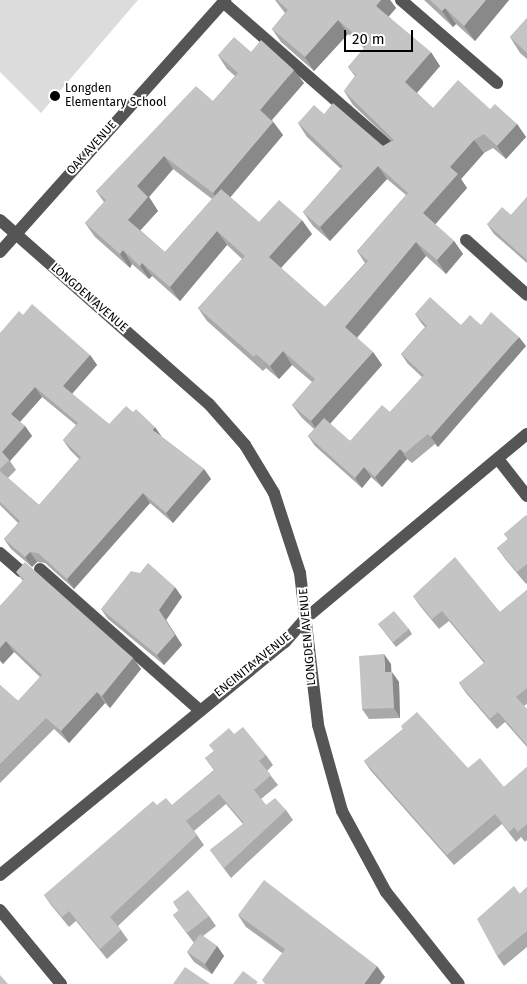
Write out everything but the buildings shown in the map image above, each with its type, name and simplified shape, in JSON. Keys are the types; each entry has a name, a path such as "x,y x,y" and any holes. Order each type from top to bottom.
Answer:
{"street":[{"path":"401,0 497,82"},
{"path":"224,1 395,152"},
{"name":"OAK AVENUE","path":"0,252 224,1"},
{"name":"LONGDEN AVENUE","path":"0,220 209,404 245,445 274,493 289,533 305,592 306,618 318,725 342,811 386,892 459,984"},
{"path":"466,240 527,295"},
{"name":"ENCINITA AVENUE","path":"0,875 198,709 285,642 306,618 527,434"},
{"path":"498,459 527,496"},
{"path":"0,553 21,571"},
{"path":"40,569 198,709"},
{"path":"0,910 61,984"}],"shaded area":[{"path":"0,0 138,0 41,113 0,72"}],"place":[{"name":"Longden Elementary School","path":"55,96"}]}
